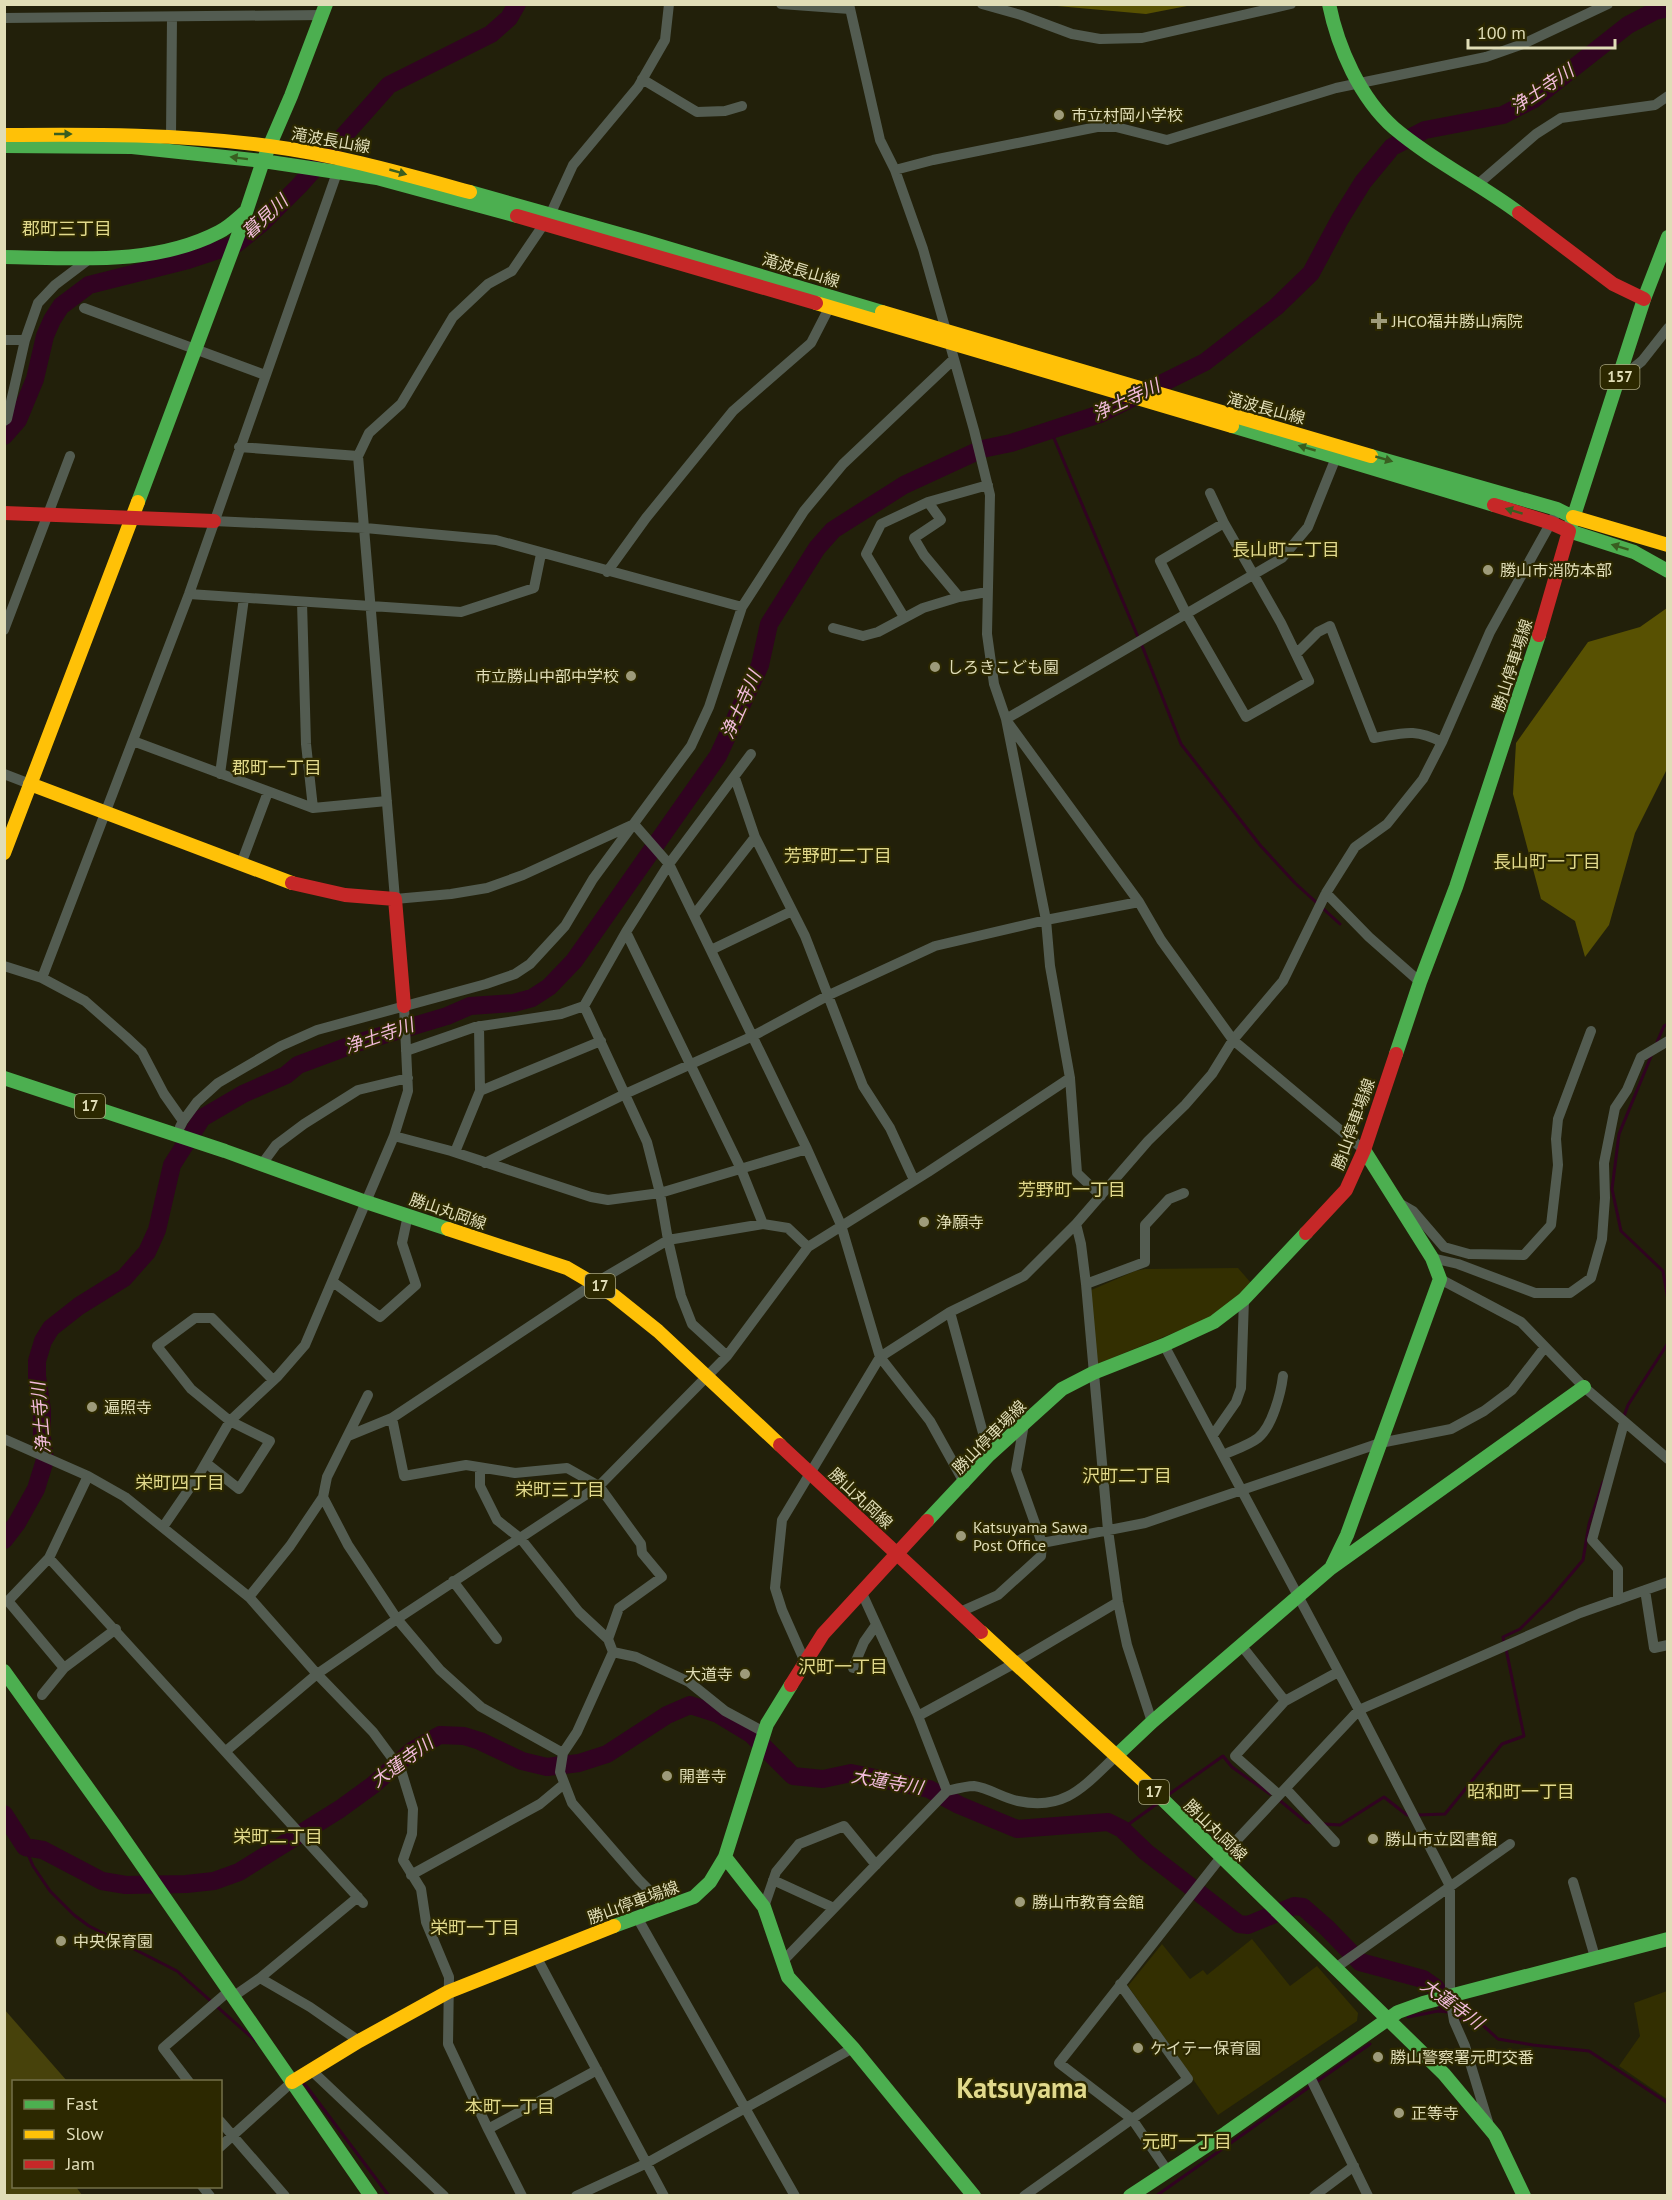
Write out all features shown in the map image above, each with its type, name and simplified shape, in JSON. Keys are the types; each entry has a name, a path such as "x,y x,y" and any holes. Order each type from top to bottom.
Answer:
{"main road":[{"path":"1329,4 1334,24 1358,85 1392,126 1421,149 1511,207 1613,284 1644,299"},
{"path":"4,853 196,349 247,211 262,161 324,10"},
{"name":"滝波長山線","path":"4,135 91,134 171,137 270,146 306,152 338,167"},
{"name":"滝波長山線","path":"4,146 132,147 297,166 376,166 830,308 1100,376 1183,407"},
{"path":"4,257 147,256 182,248 214,235 236,222 247,211"},
{"name":"滝波長山線","path":"547,219 666,248 948,337 1086,384 1183,407 1557,509 1668,545"},
{"name":"157","path":"1569,531 1644,299 1668,237"},
{"name":"滝波長山線","path":"1339,451 1634,552 1668,570"},
{"path":"4,513 214,521"},
{"name":"勝山停車場線","path":"292,2082 359,2041 448,1992 588,1936 694,1897 710,1882 724,1857 764,1732 824,1634 861,1591 989,1455 1062,1389 1093,1373 1214,1322 1244,1299 1346,1190 1364,1150 1420,982 1460,876 1552,595 1569,531"},
{"path":"30,784 295,885 322,892 372,899 395,899 404,1006"},
{"name":"勝山丸岡線","path":"4,1078 176,1134 366,1202 567,1268 595,1283 636,1312 1014,1663 1117,1755 1444,2074 1490,2127 1501,2145 1524,2196"},
{"path":"1331,1568 1347,1535 1440,1279 1432,1258 1400,1203 1364,1150"},
{"path":"1117,1755 1152,1722 1331,1568 1584,1387"},
{"path":"4,1671 232,1993 370,2195"},
{"path":"724,1857 764,1907 788,1977 853,2048 974,2196"},
{"path":"1130,2196 1226,2133 1386,2019 1409,2007 1668,1939"}],"street":[{"path":"210,4 210,16"},
{"path":"634,824 523,875 487,888 395,899 358,456 369,433 401,404 453,317 488,284 512,271 547,219 573,165 638,87 665,40 669,4"},
{"path":"781,4 851,6 880,140 895,170 923,249 983,462 990,495 987,634 994,684 1006,719 1046,920 1051,975 1070,1078 1077,1173 1101,1196"},
{"path":"982,4 1021,15 1072,34 1124,40 1154,36 1291,4"},
{"path":"895,170 933,160 1097,127 1116,127 1167,140 1336,88 1486,57 1523,44 1608,4"},
{"path":"4,18 210,16 324,10"},
{"path":"171,137 172,16"},
{"path":"642,79 697,112 725,111 742,106"},
{"path":"1478,185 1536,134 1561,118 1655,105 1668,96"},
{"path":"42,978 189,594 338,167"},
{"path":"5,420 25,340 38,303 55,285 92,256"},
{"path":"84,308 265,375"},
{"path":"608,572 646,518 733,411 812,343 830,308"},
{"path":"1619,380 1642,360 1668,328"},
{"path":"4,340 25,340"},
{"path":"176,1134 197,1102 218,1083 281,1046 317,1030 496,981 515,974 530,964 565,926 593,879 691,746 710,707 742,607 804,512 843,464 954,359"},
{"path":"240,447 358,456"},
{"path":"1006,719 1282,558 1308,527 1339,451"},
{"path":"4,630 70,456"},
{"path":"904,618 866,554 881,524 928,502 988,485"},
{"path":"1210,493 1309,681 1246,717 1186,613 1160,561 1224,523"},
{"path":"928,502 941,520 914,538 924,555 959,597"},
{"path":"805,1662 775,1588 782,1520 880,1358 950,1312 1024,1276 1076,1224 1148,1141 1185,1105 1212,1074 1233,1040 1283,981 1326,893 1355,847 1387,824 1423,779 1442,742 1490,632 1557,509"},
{"path":"214,521 365,528 496,540 742,607"},
{"path":"189,594 460,612 534,588 541,554"},
{"path":"833,628 863,636 878,632 922,609 959,597 987,592"},
{"path":"220,774 244,598"},
{"path":"302,602 306,744 313,808"},
{"path":"1296,654 1318,633 1330,626 1374,738 1411,731 1426,734 1442,742"},
{"path":"1006,719 1139,902 1161,940 1233,1040 1364,1150"},
{"path":"133,741 313,808 387,801"},
{"path":"406,1048 479,1026 561,1014 585,1006 667,862 752,754"},
{"path":"4,774 30,784"},
{"path":"735,778 755,837 805,936 863,1086 890,1128 914,1180"},
{"path":"241,864 268,792"},
{"path":"634,824 667,862 807,1149 841,1226 880,1358 930,1421 964,1484"},
{"path":"694,915 755,837"},
{"path":"1326,893 1369,937 1420,982"},
{"path":"485,1163 625,1094 753,1036 829,995 935,946 1046,920 1139,902"},
{"path":"711,950 792,910"},
{"path":"626,932 741,1168 764,1224"},
{"path":"4,966 42,978 85,1002 142,1052 164,1094 183,1121"},
{"path":"163,1527 206,1463 230,1421 273,1380 305,1345 394,1136 408,1091 404,1006"},
{"path":"585,1006 648,1142 681,1296 692,1324 727,1356"},
{"path":"455,1152 480,1091 479,1026"},
{"path":"1400,1203 1413,1211 1444,1246 1469,1254 1524,1255 1532,1248 1551,1225 1558,1165 1556,1139 1558,1119 1591,1031"},
{"path":"480,1091 601,1041"},
{"path":"1432,1258 1458,1264 1535,1293 1570,1293 1591,1278 1602,1239 1605,1198 1604,1163 1615,1108 1627,1090 1641,1058 1668,1041"},
{"path":"262,1164 276,1145 304,1124 358,1090 408,1078"},
{"path":"226,1751 317,1674 397,1618 599,1486 727,1356 808,1247 1038,1101 1070,1078"},
{"path":"394,1136 455,1152 591,1197 608,1200 660,1193 807,1149"},
{"path":"1086,1284 1144,1262 1145,1225 1169,1199 1184,1193"},
{"path":"333,1282 380,1317 394,1305 416,1285 402,1243 408,1215"},
{"path":"348,1436 392,1418 595,1283 668,1240 764,1224 788,1228 808,1247"},
{"path":"1076,1224 1086,1284 1108,1530 1118,1602 1127,1645 1152,1722"},
{"path":"1440,1279 1521,1322 1584,1387 1668,1459"},
{"path":"1213,1435 1236,1402 1241,1388 1244,1299"},
{"path":"950,1312 989,1455"},
{"path":"206,1463 239,1489 270,1441 230,1421 191,1389 157,1346 195,1318 212,1318 273,1380"},
{"path":"1164,1345 1359,1710 1450,1886 1450,1996 1454,2021 1466,2046 1490,2127"},
{"path":"1042,1544 1145,1523 1380,1443 1451,1429 1484,1411 1512,1390 1545,1347"},
{"path":"1223,1455 1259,1438 1267,1426 1281,1392 1283,1376"},
{"path":"249,1597 290,1546 323,1497 327,1477 368,1395"},
{"path":"392,1418 404,1476 466,1465 515,1473 567,1468 599,1486 641,1544 642,1553 662,1577 619,1608 608,1639"},
{"path":"1617,1600 1618,1569 1592,1540 1624,1423"},
{"path":"960,1612 998,1596 1041,1556 1042,1544 1016,1470 1024,1424"},
{"path":"4,1439 85,1475 124,1497 249,1597 317,1674 373,1732 401,1770 413,1809 411,1834 403,1860 421,1889 426,1922 449,1977 448,2044 522,2196"},
{"path":"480,1469 480,1486 497,1521 521,1539 579,1612 608,1639 613,1652 577,1732 563,1753 560,1772 572,1803 639,1880 667,1908"},
{"path":"64,1668 8,1601 49,1558 85,1475"},
{"path":"323,1497 348,1545 397,1618 440,1670 481,1707 563,1753"},
{"path":"49,1558 361,1900 260,1978 232,1993 163,2049 187,2080"},
{"path":"453,1581 497,1639"},
{"path":"1167,2170 1132,2119 1059,2063 1221,1857 1359,1710 1580,1614 1668,1582"},
{"path":"1645,1590 1654,1648 1668,1646"},
{"path":"861,1591 918,1716 947,1791"},
{"path":"918,1716 1118,1602"},
{"path":"853,1668 864,1642 876,1625"},
{"path":"42,1695 64,1668 116,1629"},
{"path":"1241,1645 1285,1701"},
{"path":"613,1652 636,1657 690,1682 725,1710 764,1732"},
{"path":"1335,1842 1282,1792 1235,1756 1285,1701 1338,1672"},
{"path":"782,1962 947,1791 974,1786 1018,1801 1052,1804 1076,1791 1117,1755"},
{"path":"411,1875 540,1804 564,1784"},
{"path":"764,1907 776,1872 800,1844 844,1826 876,1864"},
{"path":"1334,1969 1510,1844"},
{"path":"773,1880 834,1908"},
{"path":"1573,1882 1595,1957"},
{"path":"638,1919 795,2196"},
{"path":"537,1958 664,2196"},
{"path":"260,1978 310,2007 359,2041"},
{"path":"1024,2196 1188,2079 1120,1984"},
{"path":"576,2196 645,2164 853,2048"},
{"path":"311,2070 444,2196"},
{"path":"488,2129 597,2070"},
{"path":"1309,2075 1368,2196"},
{"path":"222,2145 292,2082"},
{"path":"222,2123 285,2196"},
{"path":"1314,2196 1354,2166"}],"shaded area":[{"path":"1046,5 1192,5 1146,14"},
{"path":"1667,608 1667,769 1635,833 1609,925 1585,957 1575,921 1541,899 1513,794 1516,743 1588,642 1640,627"},
{"path":"1238,1268 1251,1283 1230,1303 1205,1320 1095,1365 1089,1291 1145,1269"},
{"path":"1252,1939 1290,1986 1317,1966 1358,2013 1357,2021 1218,2115 1128,1986 1162,1944 1190,1979 1203,1970 1207,1975"},
{"path":"1668,1991 1667,2099 1619,2066 1640,2036 1634,2003"},
{"path":"4,2009 66,2080 12,2080 12,2188 77,2188 82,2195 5,2195"}],"waterway":[{"name":"暮見川","path":"4,436 18,420 35,379 45,336 61,306 89,285 188,260 236,244 262,223 299,186 389,85 491,34 509,18 517,4"},
{"name":"浄土寺川","path":"4,1540 17,1523 36,1489 45,1460 37,1376 37,1361 43,1341 51,1328 79,1306 124,1278 147,1252 157,1230 172,1165 202,1118 243,1094 286,1075 298,1065 357,1043 447,1016 470,1006 514,1003 532,998 549,987 574,961 718,756 760,665 769,624 817,548 833,530 904,485 982,449 1011,443 1100,414 1205,362 1276,307 1311,273 1363,182 1392,147 1425,130 1503,115 1534,99 1628,25 1655,11 1668,8"},
{"path":"1051,431 1138,637"},
{"path":"1141,643 1181,744 1260,845 1295,883 1340,924"},
{"path":"1657,1042 1664,1026 1668,1024"},
{"path":"1652,1054 1619,1134 1612,1189 1621,1231 1663,1271 1668,1300"},
{"path":"1624,1416 1628,1405 1668,1343"},
{"path":"1504,1642 1503,1637 1520,1629 1550,1599 1583,1560 1589,1524 1603,1482"},
{"path":"1417,1815 1445,1814 1502,1744 1524,1736 1506,1649"},
{"name":"大蓮寺川","path":"4,1814 25,1847 43,1850 102,1881 126,1885 214,1881 239,1872 340,1809 373,1785 413,1750 440,1735 464,1736 522,1761 547,1767 579,1763 607,1754 667,1715 690,1705 718,1714 751,1734 793,1776 823,1779 851,1773 929,1789 959,1805 1017,1829 1108,1822 1122,1829 1146,1852 1239,1924 1248,1925 1294,1906 1303,1907 1360,1962 1423,1979 1436,1988 1444,2001 1465,2013"},
{"path":"1168,1795 1223,1756 1232,1767 1270,1794"},
{"path":"1324,1824 1340,1825 1384,1797 1410,1815"},
{"path":"1278,1799 1306,1822 1314,1823"},
{"path":"1122,1829 1158,1803"},
{"path":"25,1847 33,1866 50,1891 74,1915 89,1926 177,1971 259,2044"},
{"path":"1408,2017 1438,2011 1449,2012"},
{"name":"大蓮寺川","path":"1455,2012 1465,2013 1476,2019 1498,2039 1589,2051 1668,2103"},
{"path":"1156,2196 1370,2044"},
{"path":"300,2081 307,2087 389,2196"}],"traffic: fast":[{"path":"138,502 240,230 263,161 326,4"},
{"path":"1329,4 1338,38 1352,71 1382,116 1424,151 1519,213"},
{"path":"4,146 132,147 263,161 377,178 517,216"},
{"path":"470,192 882,312"},
{"path":"4,257 114,258 168,250 194,243 219,232 245,212"},
{"path":"1668,237 1644,299 1569,531 1634,552 1668,571"},
{"path":"1232,426 1494,505"},
{"path":"1371,456 1557,509 1573,517"},
{"path":"1396,1054 1456,887 1539,635"},
{"path":"4,1078 225,1151 448,1229"},
{"path":"1332,1566 1347,1535 1440,1279 1432,1258 1364,1150"},
{"path":"927,1521 989,1455 1062,1389 1093,1373 1214,1322 1244,1299 1306,1233"},
{"path":"1117,1755 1152,1722 1331,1568 1584,1387"},
{"path":"4,1671 115,1826 371,2196"},
{"path":"614,1926 694,1897 710,1882 725,1857 767,1724 791,1685"},
{"path":"1148,1785 1444,2074 1495,2135 1524,2196"},
{"path":"725,1857 764,1907 788,1977 853,2048 974,2196"},
{"path":"1130,2196 1226,2133 1398,2012 1423,2003 1668,1939"}],"traffic: slow":[{"path":"4,135 170,137 269,146 346,160 470,192"},
{"path":"816,303 1232,426"},
{"path":"882,312 1371,456"},
{"path":"4,853 138,502"},
{"path":"1573,517 1668,545"},
{"path":"30,784 292,883"},
{"path":"448,1229 567,1268 613,1295 658,1331 780,1445"},
{"path":"981,1632 1148,1785"},
{"path":"292,2082 359,2041 448,1992 614,1926"}],"traffic: jam":[{"path":"1519,213 1613,284 1644,299"},
{"path":"517,216 816,303"},
{"path":"1494,505 1569,531 1539,635"},
{"path":"4,513 214,521"},
{"path":"292,883 345,895 395,899 404,1006"},
{"path":"1306,1233 1346,1190 1364,1150 1396,1054"},
{"path":"780,1445 981,1632"},
{"path":"791,1685 823,1634 927,1521"}],"place":[{"name":"市立村岡小学校","path":"1059,115"},
{"name":"JHCO福井勝山病院","path":"1379,321"},
{"name":"勝山市消防本部","path":"1488,570"},
{"name":"しろきこども園","path":"935,667"},
{"name":"市立勝山中部中学校","path":"631,676"},
{"name":"浄願寺","path":"924,1222"},
{"name":"遍照寺","path":"92,1407"},
{"name":"Katsuyama Sawa Post Office","path":"961,1536"},
{"name":"大道寺","path":"745,1674"},
{"name":"開善寺","path":"667,1776"},
{"name":"勝山市立図書館","path":"1373,1839"},
{"name":"勝山市教育会館","path":"1020,1902"},
{"name":"中央保育園","path":"61,1941"},
{"name":"ケイテー保育園","path":"1138,2048"},
{"name":"勝山警察署元町交番","path":"1378,2057"},
{"name":"正等寺","path":"1399,2113"}],"district":[{"name":"郡町三丁目","path":"67,229"},
{"name":"長山町二丁目","path":"1286,550"},
{"name":"郡町一丁目","path":"277,768"},
{"name":"芳野町二丁目","path":"838,856"},
{"name":"長山町一丁目","path":"1547,862"},
{"name":"芳野町一丁目","path":"1072,1190"},
{"name":"沢町二丁目","path":"1127,1476"},
{"name":"栄町四丁目","path":"180,1483"},
{"name":"栄町三丁目","path":"560,1490"},
{"name":"沢町一丁目","path":"843,1667"},
{"name":"昭和町一丁目","path":"1521,1792"},
{"name":"栄町二丁目","path":"278,1837"},
{"name":"栄町一丁目","path":"475,1928"},
{"name":"Katsuyama","path":"1022,2088"},
{"name":"本町一丁目","path":"510,2107"},
{"name":"元町一丁目","path":"1187,2142"}]}
